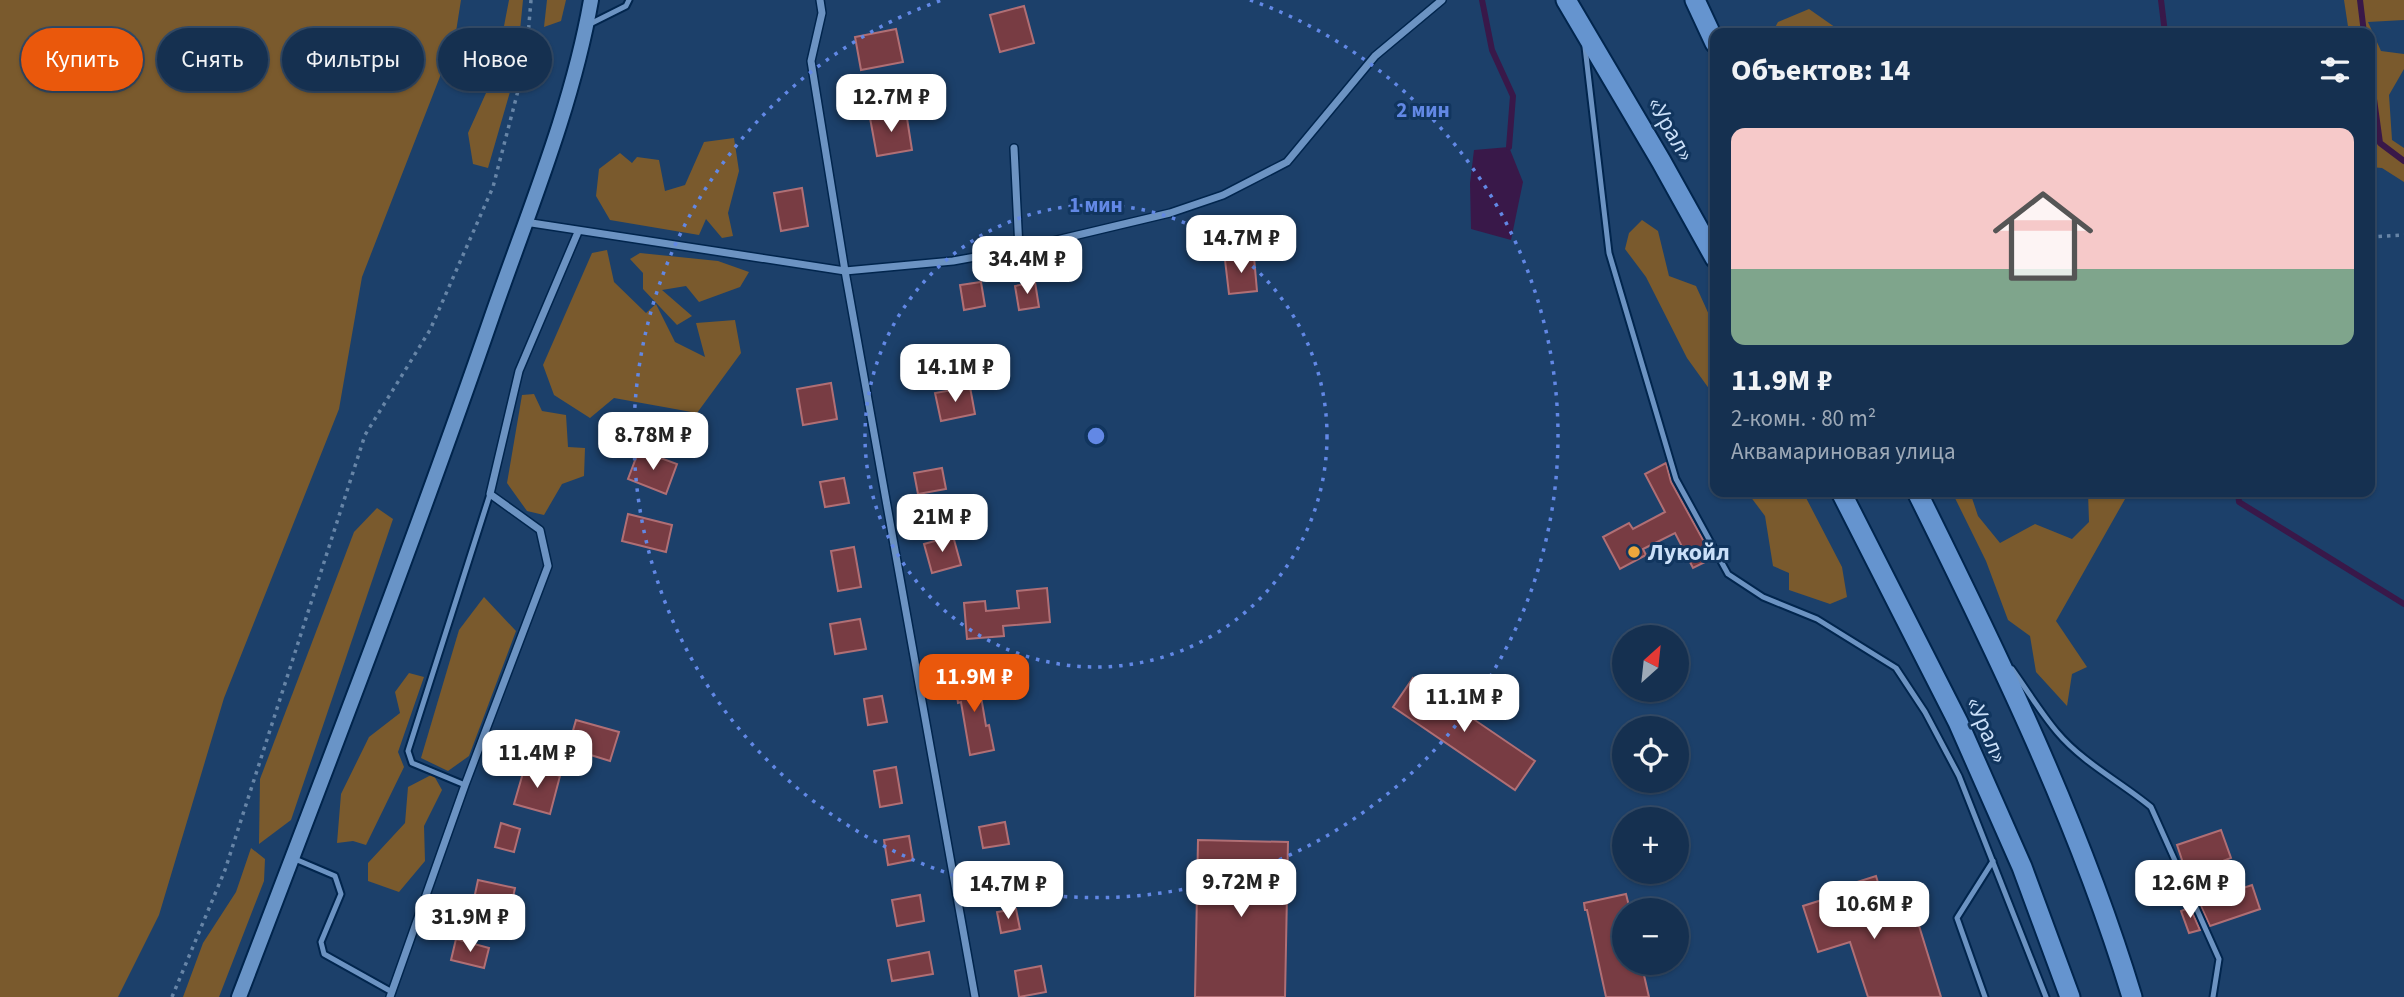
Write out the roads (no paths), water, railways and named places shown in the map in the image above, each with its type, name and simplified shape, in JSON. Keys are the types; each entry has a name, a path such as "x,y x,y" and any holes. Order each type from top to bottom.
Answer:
{"highway":[{"name":"«Урал»","path":"1566,0 1710,249"},
{"path":"1695,0 1710,32"},
{"name":"«Урал»","path":"1844,497 1958,722 2022,867 2070,997"},
{"name":"«Урал»","path":"1919,497 2017,701 2079,848 2132,997"}],"main road":[{"path":"239,997 436,479 550,152 591,0"}],"street":[{"path":"820,0 822,13 811,61 845,271 975,997"},
{"path":"524,222 845,271 953,261 1019,249 1170,213 1223,195 1287,162 1375,56 1442,0"},
{"path":"1014,148 1019,249"},
{"path":"391,994 465,785 548,566 540,530 490,494 519,371 578,232"}],"lane":[{"path":"586,26 626,6 629,0"},
{"path":"1582,27 1609,253 1676,479 1728,574 1763,597 1816,619 1896,668 1925,712 1959,776 2046,997"},
{"path":"465,785 412,763 408,751 490,494"},
{"path":"1982,626 2058,733 2104,774 2131,790 2151,807 2219,959 2213,997"},
{"path":"292,858 335,876 341,894 321,942 324,954 391,994"},
{"path":"1985,997 1957,918 1993,861"}],"waterway":[{"path":"1482,0 1492,50 1513,96 1509,147"},
{"path":"2161,0 2164,28"},
{"path":"2360,0 2363,28"},
{"path":"2375,106 2380,143 2404,161"},
{"path":"2238,497 2239,502 2404,604"}],"place":[{"name":"Лукойл","path":"1634,552"}]}
